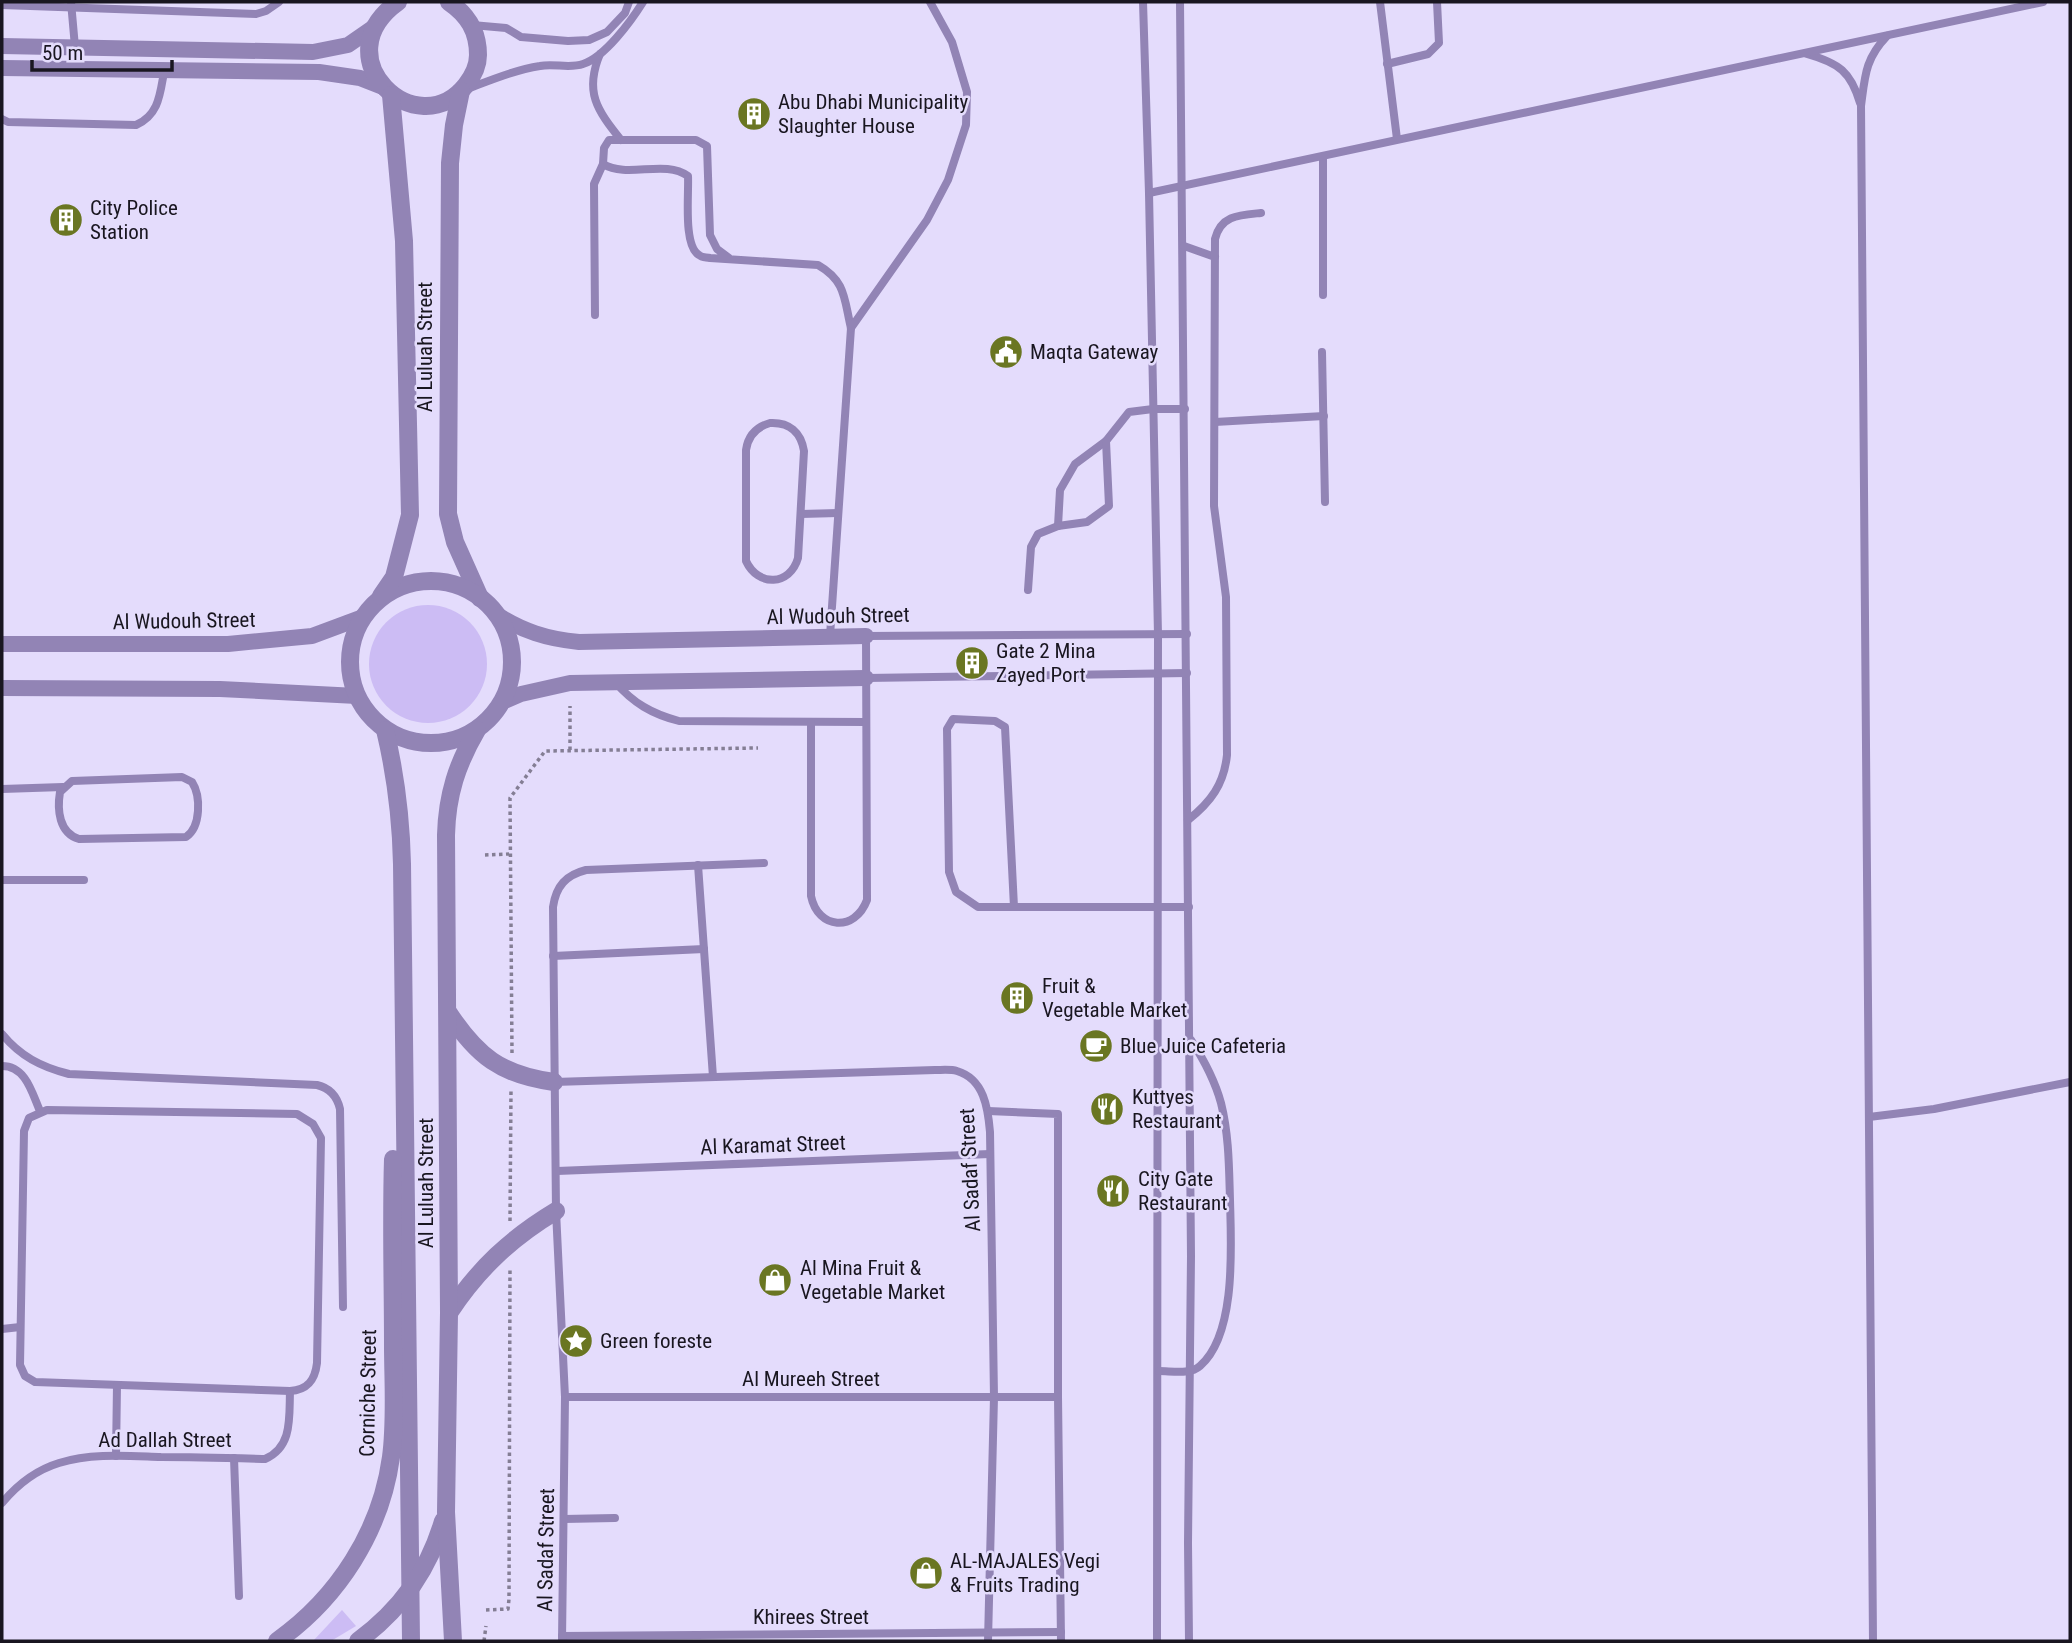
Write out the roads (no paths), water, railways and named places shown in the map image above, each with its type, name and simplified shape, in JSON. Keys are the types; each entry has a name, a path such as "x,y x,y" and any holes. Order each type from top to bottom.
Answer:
{"street":[{"path":"2,46 313,52 348,45 374,27 391,5"},
{"name":"Al Luluah Street","path":"461,10 478,41 478,60 472,77 461,91 450,163 448,514 455,542 480,598"},
{"name":"Al Luluah Street","path":"374,27 369,43 369,59 374,74 387,91 404,241 410,514 394,577 379,598"},
{"path":"2,68 319,72 360,78 408,103 427,105 445,101 461,91"},
{"path":"419,581 440,581 461,587 480,598 496,614 507,634 512,657 510,680 502,702 477,730 455,740 431,744 407,740 385,730 369,715 357,696 351,676 349,656 353,635 363,617 379,598 398,587 419,581"},
{"name":"Al Wudouh Street","path":"496,614 531,633 579,642 866,636"},
{"name":"Al Wudouh Street","path":"2,643 228,644 312,636 363,617"},
{"path":"502,702 521,694 570,683 866,678"},
{"path":"2,688 220,689 357,696"},
{"name":"Al Luluah Street","path":"385,730 400,806 411,1641"},
{"name":"Al Luluah Street","path":"453,1641 446,1512 449,1313 447,812 457,769 477,730"},
{"path":"448,1011 466,1039 492,1062 533,1079 554,1082"},
{"name":"Corniche Street","path":"277,1641 306,1618 342,1577 363,1544 385,1488 393,1441 393,1150 404,1108"},
{"path":"449,1313 467,1286 488,1262 520,1233 556,1211"},
{"path":"358,1641 389,1616 411,1590 430,1557 446,1512"}],"lane":[{"path":"2,5 71,4 256,14 279,2"},
{"path":"461,10 521,37 589,40 607,32 625,13 629,2"},
{"path":"461,91 511,72 544,65 564,67 585,64 617,39 643,2"},
{"path":"851,327 927,220 948,180 966,125 967,92 951,42 930,2"},
{"path":"1143,2 1158,635 1157,1641"},
{"path":"1180,2 1190,1038 1189,1641"},
{"path":"1380,2 1397,139"},
{"path":"1387,64 1428,54 1439,43 1437,2"},
{"path":"1149,193 2043,2"},
{"path":"71,4 75,47"},
{"path":"1873,1641 1861,106 1866,67 1873,51 1887,36"},
{"path":"601,52 592,73 593,97 604,118 621,140"},
{"path":"1804,52 1828,60 1843,69 1854,83 1861,106"},
{"path":"2,119 8,122 136,125 156,110 164,72"},
{"path":"595,314 594,184 603,164 604,148 609,140 696,140 707,146 710,235 717,249 729,258"},
{"path":"1323,157 1323,295"},
{"path":"603,164 612,170 670,170 681,171 688,176 691,246 698,255 778,264 818,265 840,282 851,327 830,636"},
{"path":"1188,820 1202,809 1217,790 1226,767 1227,755 1226,597 1215,523 1217,233 1223,222 1234,216 1261,214"},
{"path":"1184,246 1215,257"},
{"path":"1322,352 1325,502"},
{"path":"1058,526 1060,490 1075,464 1106,441 1129,412 1185,409"},
{"path":"1215,422 1324,416"},
{"path":"778,422 786,424 793,428 803,443 801,514 798,558 791,573 769,581 754,574 746,561 746,450 751,435 762,425 778,422"},
{"path":"1028,590 1031,547 1038,534 1058,526 1087,522 1109,506 1106,441"},
{"path":"801,514 838,513"},
{"name":"Al Wudouh Street","path":"866,636 1187,635"},
{"path":"811,723 811,896 816,911 821,916 843,923 859,915 867,900 866,636"},
{"path":"866,678 1187,673"},
{"path":"615,682 625,694 650,711 679,721 866,722"},
{"path":"1014,907 1005,727 995,721 953,719 947,729 949,872 956,892 978,907 1014,907 1158,907 1189,907"},
{"path":"2,789 63,788 77,779 182,778 191,782 196,791 196,825 191,834 181,838 74,837 65,830 61,819 59,798 63,788"},
{"name":"Al Sadaf Street","path":"562,1639 565,1396 556,1211 553,907 559,886 566,878 586,870 764,863"},
{"path":"698,865 713,1077"},
{"path":"2,880 83,880"},
{"path":"553,956 704,949"},
{"path":"2,1034 29,1059 52,1070 69,1074 317,1085 329,1090 335,1095 340,1109 343,1307"},
{"path":"1159,1371 1190,1371 1200,1366 1211,1351 1225,1311 1232,1265 1225,1123 1213,1081 1190,1038"},
{"path":"2,1066 20,1072 40,1111"},
{"name":"Al Sadaf Street","path":"554,1082 935,1070 958,1072 980,1087 988,1111 990,1154 993,1396 988,1637"},
{"path":"1868,1116 1934,1109 2070,1082"},
{"path":"40,1111 297,1114 313,1124 321,1138 317,1363 312,1382 299,1391 290,1391 35,1382 25,1376 20,1365 24,1131 29,1118 40,1111"},
{"path":"988,1111 1058,1114 1061,1637"},
{"name":"Al Karamat Street","path":"557,1171 990,1154"},
{"path":"2,1329 20,1328"},
{"path":"116,1455 117,1385"},
{"name":"Ad Dallah Street","path":"2,1503 33,1474 82,1458 116,1455 265,1459 278,1451 286,1439 290,1391"},
{"name":"Al Mureeh Street","path":"565,1396 1058,1397"},
{"path":"234,1458 239,1596"},
{"path":"564,1519 615,1518"},
{"name":"Khirees Street","path":"562,1639 1061,1637"}],"place":[{"name":"Abu Dhabi Municipality Slaughter House","path":"754,114"},
{"name":"City Police Station","path":"66,220"},
{"name":"Maqta Gateway","path":"1006,352"},
{"name":"Gate 2 Mina Zayed Port","path":"972,663"},
{"name":"Fruit & Vegetable Market","path":"1017,998"},
{"name":"Blue Juice Cafeteria","path":"1096,1046"},
{"name":"Kuttyes Restaurant","path":"1107,1109"},
{"name":"City Gate Restaurant","path":"1113,1191"},
{"name":"Al Mina Fruit & Vegetable Market","path":"775,1280"},
{"name":"Green foreste","path":"576,1341"},
{"name":"AL-MAJALES Vegi & Fruits Trading","path":"926,1573"}]}
